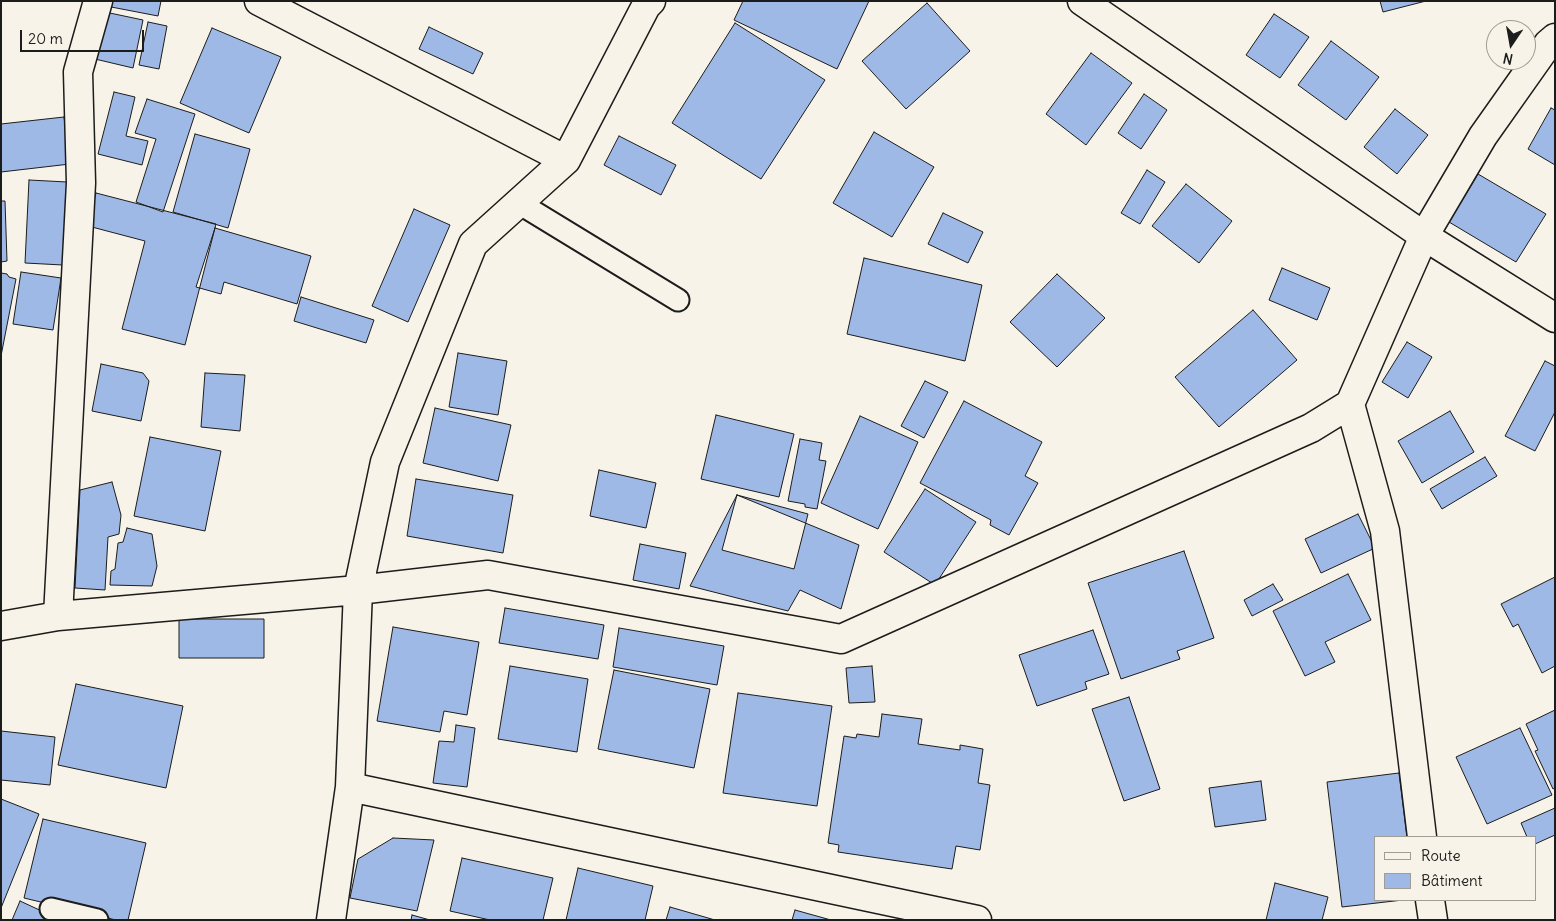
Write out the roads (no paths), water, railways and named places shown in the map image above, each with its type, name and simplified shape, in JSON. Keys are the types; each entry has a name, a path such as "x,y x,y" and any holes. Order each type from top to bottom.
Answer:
{"street":[{"path":"58,616 81,183 78,72 98,1"},
{"path":"259,1 566,160"},
{"path":"331,920 350,787 358,590 385,462 473,244 566,160 646,6 651,1"},
{"path":"1082,1 1424,236 1555,318"},
{"path":"1,626 58,616 358,590 488,576 841,639 1311,428 1350,404 1424,236 1483,136 1548,44 1555,38"},
{"path":"1350,404 1385,531 1422,836"},
{"path":"350,787 977,920"},
{"path":"1430,901 1432,920"}],"lane":[{"path":"519,203 678,300"},
{"path":"51,909 97,920"}]}
